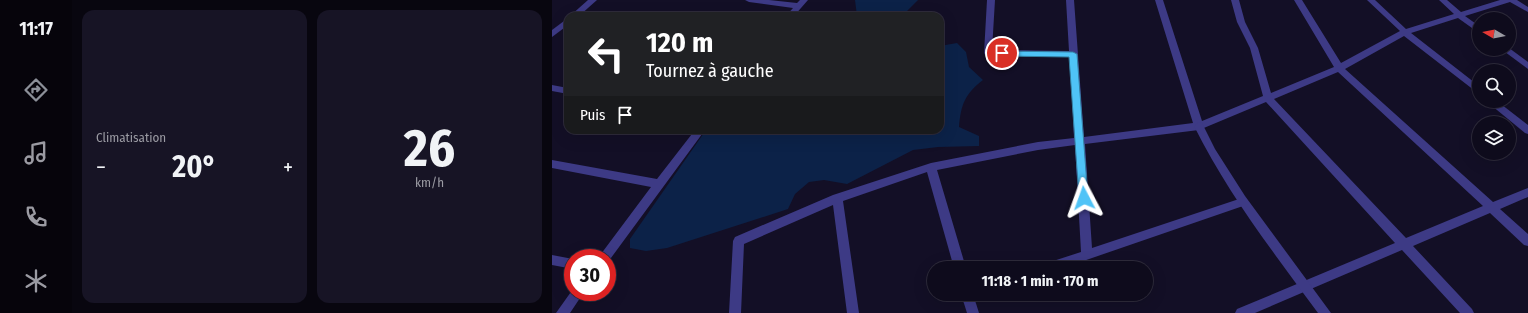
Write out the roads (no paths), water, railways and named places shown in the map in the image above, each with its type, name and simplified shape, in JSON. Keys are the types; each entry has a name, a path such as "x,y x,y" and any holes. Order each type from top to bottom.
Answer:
{"street":[{"path":"579,12 593,0"},
{"path":"749,0 801,3"},
{"path":"991,0 988,53 1073,54"},
{"path":"1070,0 1087,254"},
{"path":"1159,0 1198,126 1209,148 1242,202 1325,313"},
{"path":"1235,0 1241,22 1254,48 1268,98 1468,313"},
{"path":"1298,0 1339,68 1528,241"},
{"path":"1371,0 1405,32 1472,85"},
{"path":"1443,0 1472,25"},
{"path":"736,313 739,241 837,198 931,167 1038,146 1198,126 1339,68 1405,32 1508,0"},
{"path":"1512,0 1528,10"},
{"path":"793,12 801,3"},
{"path":"552,24 564,24"},
{"path":"552,34 564,25"},
{"path":"1515,56 1528,66"},
{"path":"552,88 564,90"},
{"path":"1500,108 1528,130"},
{"path":"611,249 697,134"},
{"path":"552,164 659,184"},
{"path":"931,167 958,261"},
{"path":"1241,313 1492,209 1528,192"},
{"path":"837,198 853,313"},
{"path":"1068,261 1242,202"},
{"path":"552,260 564,262"},
{"path":"562,313 571,301"},
{"path":"970,301 973,313"}],"water":[{"path":"855,0 918,0 906,12 856,12"},
{"path":"957,43 966,52 969,67 983,80 972,90 965,100 961,112 959,127 979,136 979,146 938,147 913,150 847,184 824,180 809,182 795,194 788,209 667,248 646,251 630,248 630,239 703,134 944,134 944,45"}]}
